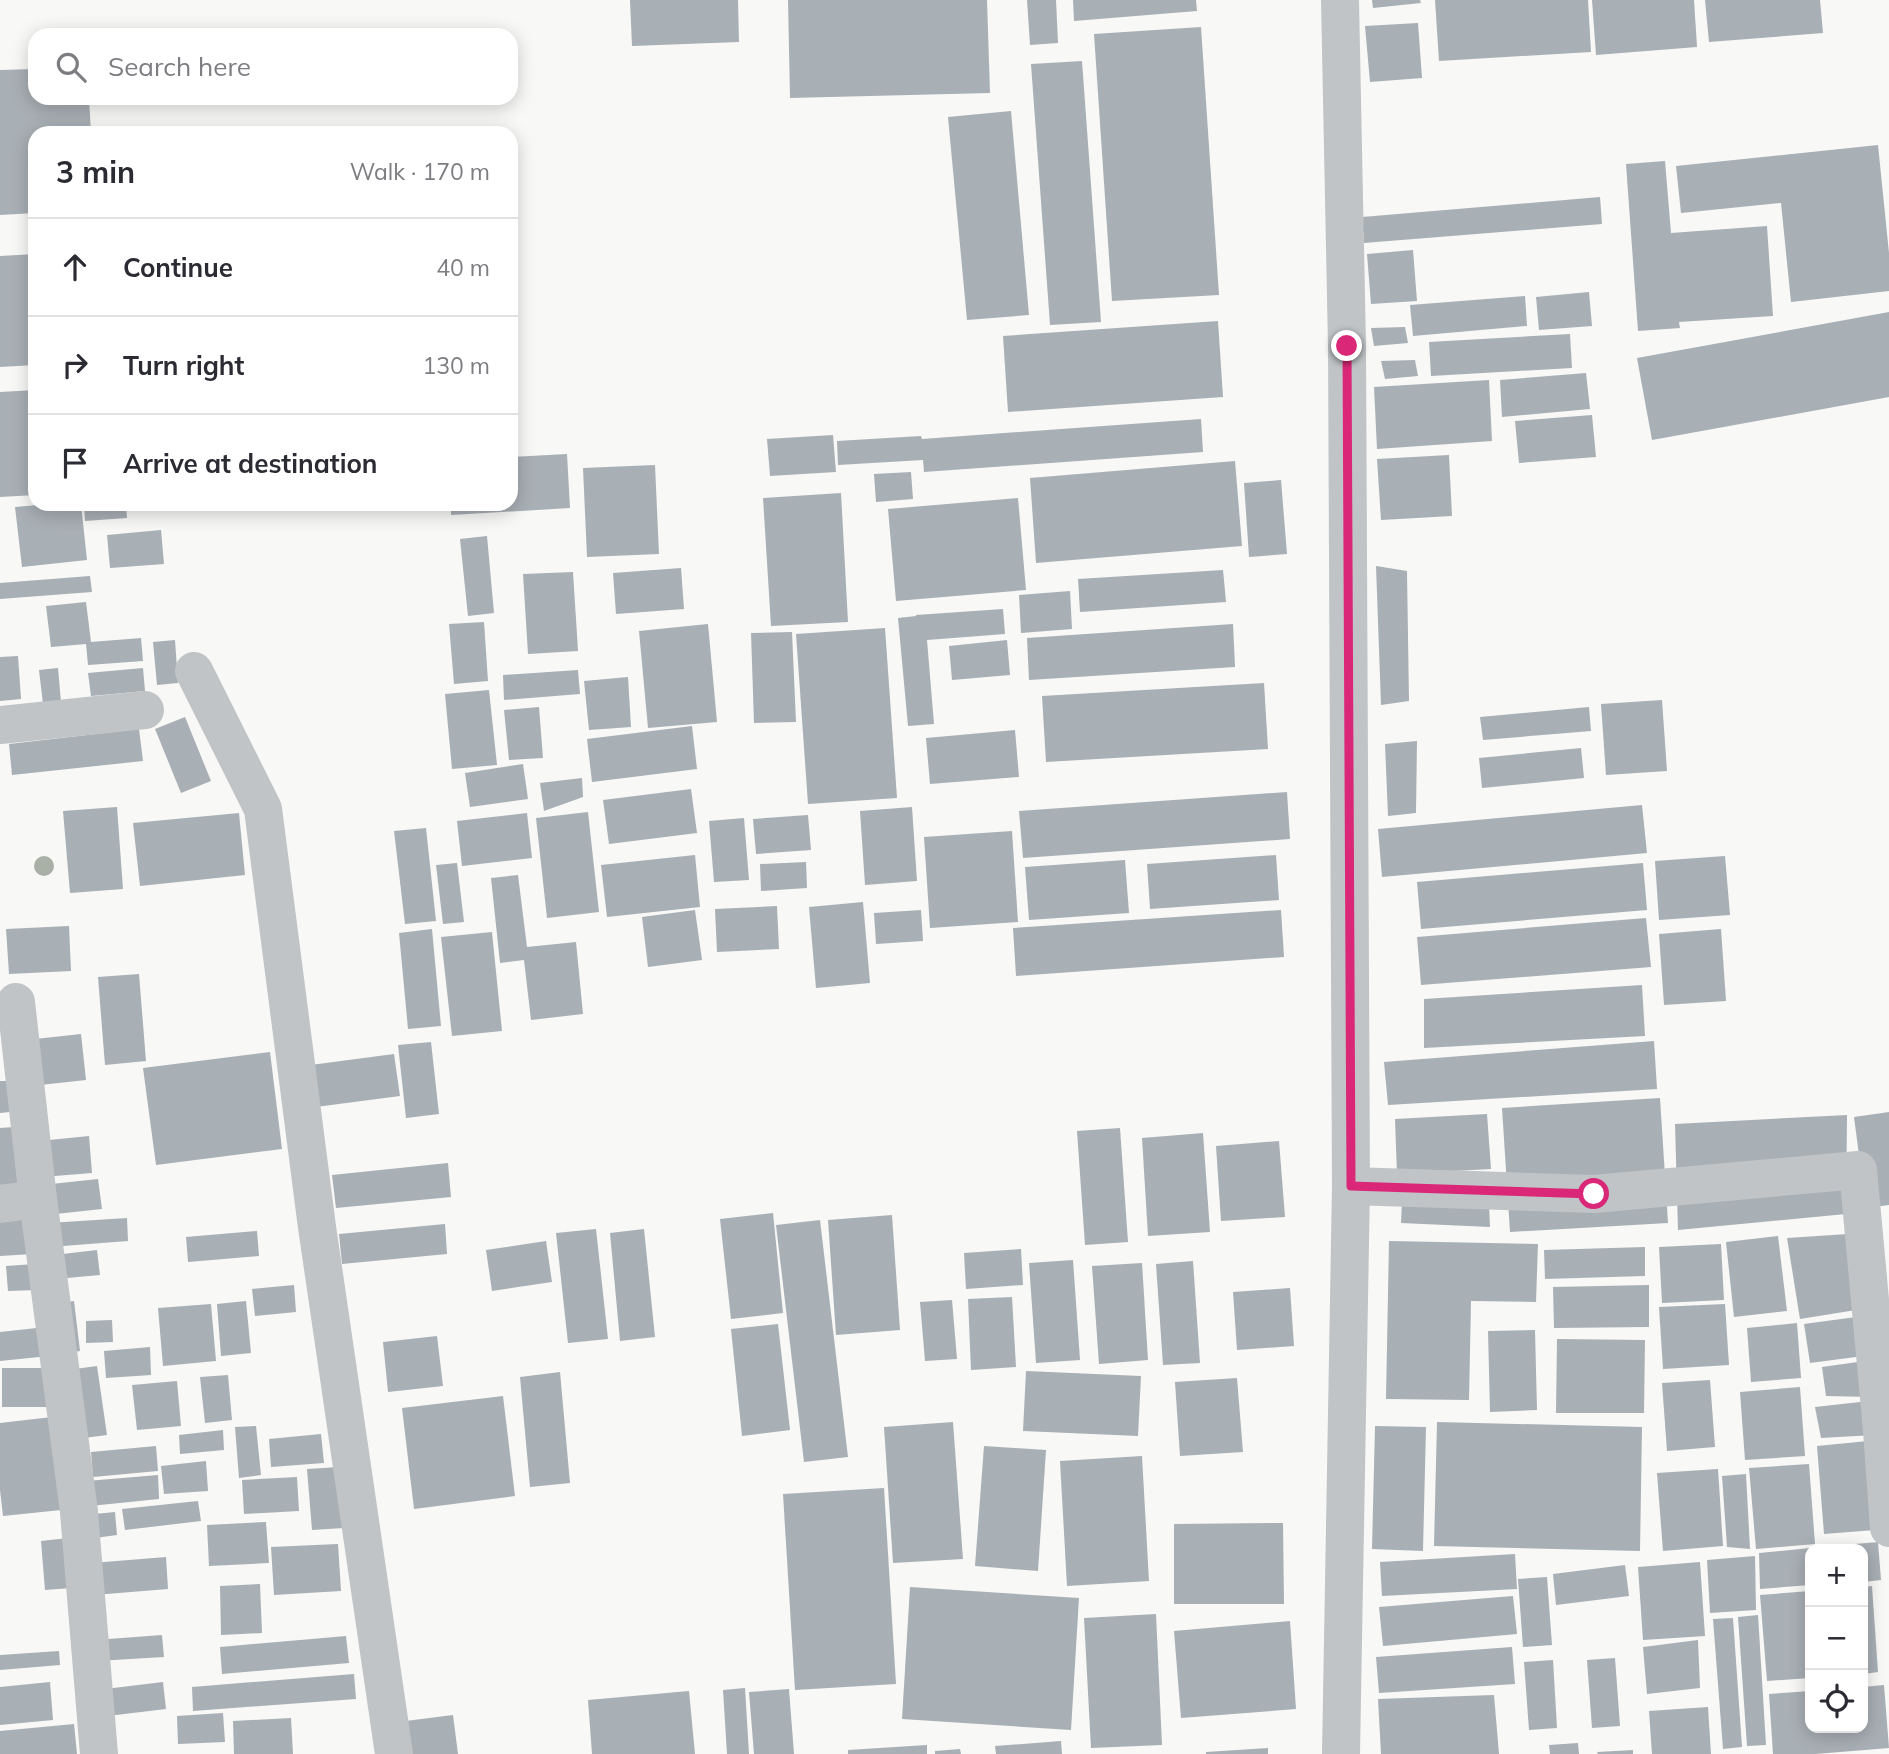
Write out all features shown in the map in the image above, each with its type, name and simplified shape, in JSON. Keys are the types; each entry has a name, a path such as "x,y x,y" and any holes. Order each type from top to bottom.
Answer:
{"street":[{"path":"1340,0 1347,359 1351,1186 1341,1754"},
{"path":"194,671 263,809 317,1227 394,1754"},
{"path":"0,725 145,710"},
{"path":"16,1002 37,1199 79,1512 99,1754"},
{"path":"1351,1186 1594,1194 1858,1170 1889,1528"},
{"path":"0,1204 37,1199"}],"building":[{"path":"630,0 738,0 739,42 632,46"},
{"path":"788,0 987,0 990,93 790,98"},
{"path":"1027,0 1056,0 1058,43 1030,45"},
{"path":"1073,0 1196,0 1197,11 1074,21"},
{"path":"1372,0 1420,0 1421,3 1373,8"},
{"path":"1435,0 1588,0 1591,52 1439,61"},
{"path":"1592,0 1694,0 1697,47 1596,55"},
{"path":"1705,0 1820,0 1823,33 1709,42"},
{"path":"1418,23 1422,78 1370,82 1365,26"},
{"path":"1201,27 1219,295 1112,301 1094,34"},
{"path":"1082,61 1101,322 1050,325 1031,64"},
{"path":"28,69 28,105 89,105 91,126 28,126 28,213 0,215 0,70"},
{"path":"1011,111 1029,315 967,320 948,117"},
{"path":"1878,145 1889,253 1889,291 1791,302 1781,203 1681,213 1676,166"},
{"path":"1665,161 1671,233 1767,226 1773,316 1679,322 1680,328 1638,331 1626,164"},
{"path":"1600,197 1602,224 1364,243 1362,217"},
{"path":"1413,250 1417,301 1371,304 1367,254"},
{"path":"28,254 28,365 0,367 0,256"},
{"path":"1589,292 1592,326 1539,330 1536,297"},
{"path":"1525,296 1527,326 1413,336 1410,305"},
{"path":"1889,312 1889,397 1652,440 1637,358"},
{"path":"1218,321 1223,397 1008,412 1003,336"},
{"path":"1405,327 1408,343 1374,346 1371,328"},
{"path":"1570,334 1572,368 1431,376 1429,342"},
{"path":"1415,360 1418,376 1385,379 1381,361"},
{"path":"1586,373 1590,409 1502,417 1500,380"},
{"path":"1489,380 1492,441 1377,449 1374,387"},
{"path":"28,390 28,495 0,497 0,392"},
{"path":"1592,415 1596,457 1519,463 1515,421"},
{"path":"1201,419 1203,452 924,472 923,460 838,465 837,441 921,436 922,439"},
{"path":"833,435 836,472 770,476 767,439"},
{"path":"567,454 570,508 451,515 451,511 518,511 518,457"},
{"path":"1449,455 1452,516 1381,520 1377,459"},
{"path":"1235,461 1242,546 1036,563 1030,478"},
{"path":"655,465 659,554 587,557 583,468"},
{"path":"911,472 913,499 876,502 874,474"},
{"path":"1281,480 1287,554 1249,557 1244,483"},
{"path":"841,493 848,622 771,626 763,498"},
{"path":"1018,498 1026,590 896,601 888,509"},
{"path":"28,506 28,511 82,511 87,560 22,567 15,507"},
{"path":"84,511 126,511 127,518 85,521"},
{"path":"161,530 164,564 110,568 107,535"},
{"path":"487,536 494,613 468,616 460,539"},
{"path":"1376,566 1407,571 1409,701 1381,705"},
{"path":"681,568 684,609 616,614 613,573"},
{"path":"1223,570 1226,602 1080,612 1078,579"},
{"path":"573,572 578,651 528,654 523,574"},
{"path":"90,576 92,592 0,599 0,583"},
{"path":"1070,591 1072,629 1021,633 1019,595"},
{"path":"86,602 91,642 141,638 143,661 88,665 86,644 51,647 46,606"},
{"path":"1003,609 1005,634 927,640 934,724 908,726 898,618"},
{"path":"484,622 488,681 454,684 449,624"},
{"path":"708,624 717,722 648,728 639,631"},
{"path":"1233,624 1235,667 1029,680 1027,638"},
{"path":"885,628 897,798 808,804 796,634"},
{"path":"792,632 796,722 754,723 751,633"},
{"path":"175,640 178,683 157,685 153,642"},
{"path":"1007,640 1010,675 952,680 949,646"},
{"path":"18,656 21,699 0,701 0,657"},
{"path":"58,668 61,702 43,704 39,670"},
{"path":"143,668 145,691 91,696 88,673"},
{"path":"578,670 580,694 504,700 503,675"},
{"path":"628,677 631,727 589,730 584,681"},
{"path":"1264,683 1268,749 1046,762 1042,696"},
{"path":"489,690 497,765 452,769 445,694"},
{"path":"1662,700 1667,771 1606,775 1601,704"},
{"path":"539,707 543,758 509,760 504,710"},
{"path":"1589,707 1591,731 1483,740 1480,717"},
{"path":"185,717 211,781 181,793 155,729"},
{"path":"692,726 697,769 592,782 587,739"},
{"path":"139,729 143,761 12,775 9,744"},
{"path":"1015,730 1019,777 930,784 926,738"},
{"path":"1417,741 1416,813 1388,816 1385,744"},
{"path":"1581,748 1584,778 1482,788 1479,758"},
{"path":"523,764 528,799 470,807 465,773"},
{"path":"582,778 583,797 544,811 540,783"},
{"path":"691,789 697,833 609,844 603,800"},
{"path":"1287,792 1290,839 1023,858 1019,811"},
{"path":"1642,805 1647,853 1382,877 1378,829"},
{"path":"117,807 123,889 70,893 63,811"},
{"path":"912,807 917,881 865,885 860,811"},
{"path":"588,812 599,912 547,918 536,818"},
{"path":"239,813 245,875 140,886 133,823"},
{"path":"527,813 532,858 462,866 457,821"},
{"path":"808,815 811,850 756,854 753,819"},
{"path":"744,818 749,880 714,882 709,821"},
{"path":"426,828 436,921 405,924 394,831"},
{"path":"1012,831 1018,922 930,928 924,837"},
{"path":"695,855 700,907 607,917 601,865"},
{"path":"1276,855 1279,900 1150,909 1147,864"},
{"path":"1725,856 1730,915 1659,920 1655,861"},
{"path":"1125,860 1129,913 1029,920 1025,867"},
{"path":"806,862 807,888 761,891 760,864"},
{"path":"457,863 464,922 443,924 436,865"},
{"path":"1643,863 1647,910 1421,929 1417,882"},
{"path":"518,875 527,947 576,942 583,1014 531,1020 524,960 500,963 491,878"},
{"path":"863,902 870,983 816,988 809,907"},
{"path":"777,906 779,949 717,952 715,909"},
{"path":"695,910 702,960 648,967 642,917"},
{"path":"921,910 923,941 876,944 874,913"},
{"path":"1281,910 1284,957 1016,976 1013,928"},
{"path":"1646,918 1651,967 1421,985 1417,937"},
{"path":"69,926 71,971 9,974 6,929"},
{"path":"432,929 441,1026 408,1029 399,933"},
{"path":"1721,929 1726,1001 1664,1005 1659,934"},
{"path":"492,932 502,1031 452,1036 441,937"},
{"path":"139,974 146,1061 105,1065 98,977"},
{"path":"1642,985 1645,1036 1424,1048 1424,999"},
{"path":"81,1034 86,1080 31,1086 26,1040"},
{"path":"1654,1041 1657,1089 1388,1105 1384,1062"},
{"path":"431,1042 439,1114 406,1118 398,1045"},
{"path":"270,1052 282,1149 156,1165 143,1068"},
{"path":"394,1054 400,1096 308,1108 303,1066"},
{"path":"0,1081 9,1081 10,1112 0,1113"},
{"path":"1660,1098 1668,1223 1510,1232 1502,1108"},
{"path":"1889,1112 1889,1205 1866,1208 1854,1117"},
{"path":"1487,1114 1491,1169 1397,1174 1395,1119"},
{"path":"1847,1115 1846,1214 1678,1230 1675,1124"},
{"path":"14,1127 19,1195 0,1197 0,1128"},
{"path":"1120,1128 1128,1242 1085,1245 1077,1131"},
{"path":"1203,1133 1210,1232 1148,1236 1142,1138"},
{"path":"89,1136 92,1173 42,1177 39,1141"},
{"path":"1279,1141 1285,1217 1221,1221 1216,1146"},
{"path":"448,1163 451,1197 336,1208 332,1175"},
{"path":"98,1179 102,1209 46,1215 42,1185"},
{"path":"1403,1179 1488,1181 1490,1227 1401,1223"},
{"path":"29,1207 33,1254 0,1256 0,1210"},
{"path":"773,1213 783,1313 731,1319 720,1219"},
{"path":"892,1215 900,1330 836,1335 828,1220"},
{"path":"127,1218 128,1241 50,1247 49,1223"},
{"path":"820,1220 848,1457 804,1462 776,1225"},
{"path":"445,1224 447,1254 342,1264 339,1234"},
{"path":"596,1229 608,1339 568,1343 556,1233"},
{"path":"644,1229 655,1337 620,1341 610,1233"},
{"path":"257,1231 259,1256 188,1262 186,1237"},
{"path":"1848,1234 1856,1310 1800,1319 1787,1238"},
{"path":"1778,1236 1787,1311 1734,1317 1726,1242"},
{"path":"546,1241 552,1282 492,1291 486,1250"},
{"path":"1389,1241 1538,1244 1536,1302 1471,1301 1469,1400 1386,1399"},
{"path":"1721,1244 1724,1300 1662,1303 1659,1247"},
{"path":"1645,1247 1645,1276 1545,1279 1544,1250"},
{"path":"1021,1249 1023,1285 966,1289 964,1253"},
{"path":"97,1250 100,1275 56,1279 54,1255"},
{"path":"1073,1260 1080,1360 1036,1363 1029,1263"},
{"path":"1193,1261 1200,1363 1163,1365 1156,1264"},
{"path":"1142,1263 1148,1360 1099,1364 1092,1266"},
{"path":"35,1264 37,1290 8,1291 6,1266"},
{"path":"294,1285 296,1312 255,1316 252,1289"},
{"path":"1649,1285 1649,1327 1554,1328 1553,1287"},
{"path":"1290,1288 1294,1346 1237,1350 1233,1292"},
{"path":"1012,1297 1016,1367 971,1370 968,1299"},
{"path":"952,1300 957,1359 925,1361 920,1302"},
{"path":"74,1301 80,1351 67,1353 60,1303"},
{"path":"246,1301 251,1353 221,1356 217,1304"},
{"path":"211,1304 216,1361 163,1366 158,1308"},
{"path":"1725,1304 1729,1365 1663,1369 1659,1307"},
{"path":"1856,1317 1871,1355 1810,1363 1804,1324"},
{"path":"112,1320 113,1342 86,1343 86,1321"},
{"path":"1797,1323 1801,1378 1751,1382 1747,1328"},
{"path":"778,1324 790,1430 742,1436 731,1329"},
{"path":"46,1327 49,1356 0,1361 0,1332"},
{"path":"1535,1330 1537,1410 1490,1412 1488,1331"},
{"path":"437,1336 443,1386 388,1392 383,1342"},
{"path":"1557,1339 1645,1340 1644,1413 1556,1413"},
{"path":"150,1347 151,1375 106,1378 104,1351"},
{"path":"1865,1361 1871,1397 1826,1396 1822,1367"},
{"path":"97,1366 107,1435 84,1438 75,1369"},
{"path":"2,1368 54,1368 55,1407 2,1407"},
{"path":"1026,1371 1141,1376 1138,1436 1023,1431"},
{"path":"560,1372 570,1483 530,1487 520,1377"},
{"path":"228,1375 232,1420 205,1423 200,1377"},
{"path":"1237,1378 1243,1452 1180,1456 1175,1382"},
{"path":"1710,1380 1715,1447 1667,1451 1662,1383"},
{"path":"177,1381 181,1426 137,1430 132,1385"},
{"path":"1800,1387 1805,1456 1745,1460 1740,1392"},
{"path":"503,1396 515,1496 414,1509 402,1408"},
{"path":"1869,1401 1874,1435 1821,1438 1815,1407"},
{"path":"52,1417 61,1510 3,1516 0,1490 0,1423"},
{"path":"953,1422 963,1559 893,1563 884,1427"},
{"path":"1437,1422 1642,1427 1640,1551 1434,1546"},
{"path":"256,1426 261,1475 239,1478 235,1427"},
{"path":"1375,1426 1426,1427 1423,1551 1372,1549"},
{"path":"223,1430 224,1450 180,1454 179,1435"},
{"path":"321,1434 324,1463 271,1467 269,1439"},
{"path":"1868,1441 1875,1530 1824,1534 1817,1446"},
{"path":"156,1446 158,1471 93,1477 91,1452"},
{"path":"984,1446 1046,1450 1038,1571 975,1566"},
{"path":"1142,1456 1149,1581 1067,1586 1060,1461"},
{"path":"206,1461 208,1491 164,1494 161,1466"},
{"path":"1809,1464 1815,1544 1756,1549 1749,1468"},
{"path":"339,1467 344,1528 312,1530 307,1469"},
{"path":"1718,1469 1723,1546 1663,1551 1657,1473"},
{"path":"1746,1474 1750,1549 1727,1547 1722,1476"},
{"path":"158,1475 159,1499 90,1506 87,1481"},
{"path":"297,1477 299,1511 244,1514 242,1480"},
{"path":"884,1488 896,1684 795,1690 783,1494"},
{"path":"198,1501 201,1521 125,1530 122,1509"},
{"path":"115,1512 117,1535 87,1539 84,1515"},
{"path":"266,1522 269,1563 209,1566 207,1525"},
{"path":"1283,1523 1284,1604 1174,1604 1174,1524"},
{"path":"68,1538 72,1588 45,1590 41,1541"},
{"path":"1878,1542 1881,1580 1868,1581 1868,1544 1855,1544"},
{"path":"338,1544 341,1591 274,1595 271,1547"},
{"path":"1805,1548 1805,1585 1760,1589 1759,1553"},
{"path":"1515,1554 1517,1589 1382,1596 1380,1562"},
{"path":"1755,1556 1756,1610 1710,1613 1707,1560"},
{"path":"166,1557 168,1589 94,1595 92,1563"},
{"path":"1700,1562 1705,1636 1643,1640 1638,1567"},
{"path":"1625,1565 1629,1596 1556,1605 1553,1574"},
{"path":"1547,1577 1552,1645 1523,1647 1518,1579"},
{"path":"260,1584 262,1633 221,1635 220,1586"},
{"path":"1868,1586 1872,1586 1878,1672 1868,1673 1868,1607"},
{"path":"910,1587 1079,1598 1071,1730 902,1719"},
{"path":"1805,1591 1805,1678 1767,1681 1760,1595"},
{"path":"1513,1596 1517,1634 1383,1646 1379,1607"},
{"path":"1156,1614 1162,1745 1091,1748 1084,1618"},
{"path":"1758,1615 1766,1745 1747,1746 1738,1617"},
{"path":"1733,1618 1742,1747 1723,1749 1713,1619"},
{"path":"1290,1621 1296,1709 1181,1718 1174,1631"},
{"path":"162,1635 164,1657 97,1661 95,1640"},
{"path":"346,1636 349,1663 222,1674 220,1647"},
{"path":"1698,1640 1700,1688 1647,1694 1643,1647"},
{"path":"1512,1647 1515,1684 1379,1693 1376,1657"},
{"path":"59,1651 60,1665 0,1670 0,1655"},
{"path":"1615,1658 1620,1726 1592,1728 1587,1660"},
{"path":"1553,1660 1557,1728 1529,1730 1524,1662"},
{"path":"354,1674 356,1699 193,1711 192,1687"},
{"path":"50,1682 53,1720 0,1725 0,1687"},
{"path":"163,1682 166,1709 99,1717 97,1690"},
{"path":"1884,1685 1889,1748 1816,1754 1773,1754 1769,1694 1805,1691 1805,1733 1868,1733 1868,1687"},
{"path":"745,1688 749,1754 727,1754 723,1690"},
{"path":"789,1689 794,1754 754,1754 749,1692"},
{"path":"689,1691 695,1754 592,1754 588,1700"},
{"path":"1494,1695 1499,1754 1381,1754 1378,1699"},
{"path":"1708,1707 1711,1754 1652,1754 1649,1711"},
{"path":"223,1713 225,1742 178,1744 177,1716"},
{"path":"453,1715 458,1754 394,1754 390,1723"},
{"path":"291,1718 293,1754 234,1754 233,1721"},
{"path":"74,1724 77,1754 0,1754 0,1731"},
{"path":"1061,1741 1062,1754 996,1754 995,1746"},
{"path":"1578,1743 1579,1754 1550,1754 1549,1745"},
{"path":"927,1745 927,1754 848,1754 848,1750"},
{"path":"1268,1748 1268,1754 1206,1754 1206,1752"},
{"path":"960,1749 961,1754 935,1754 935,1751"},
{"path":"1633,1750 1633,1754 1597,1752"}],"route":[{"path":"1347,346 1351,1186 1594,1194"}]}
